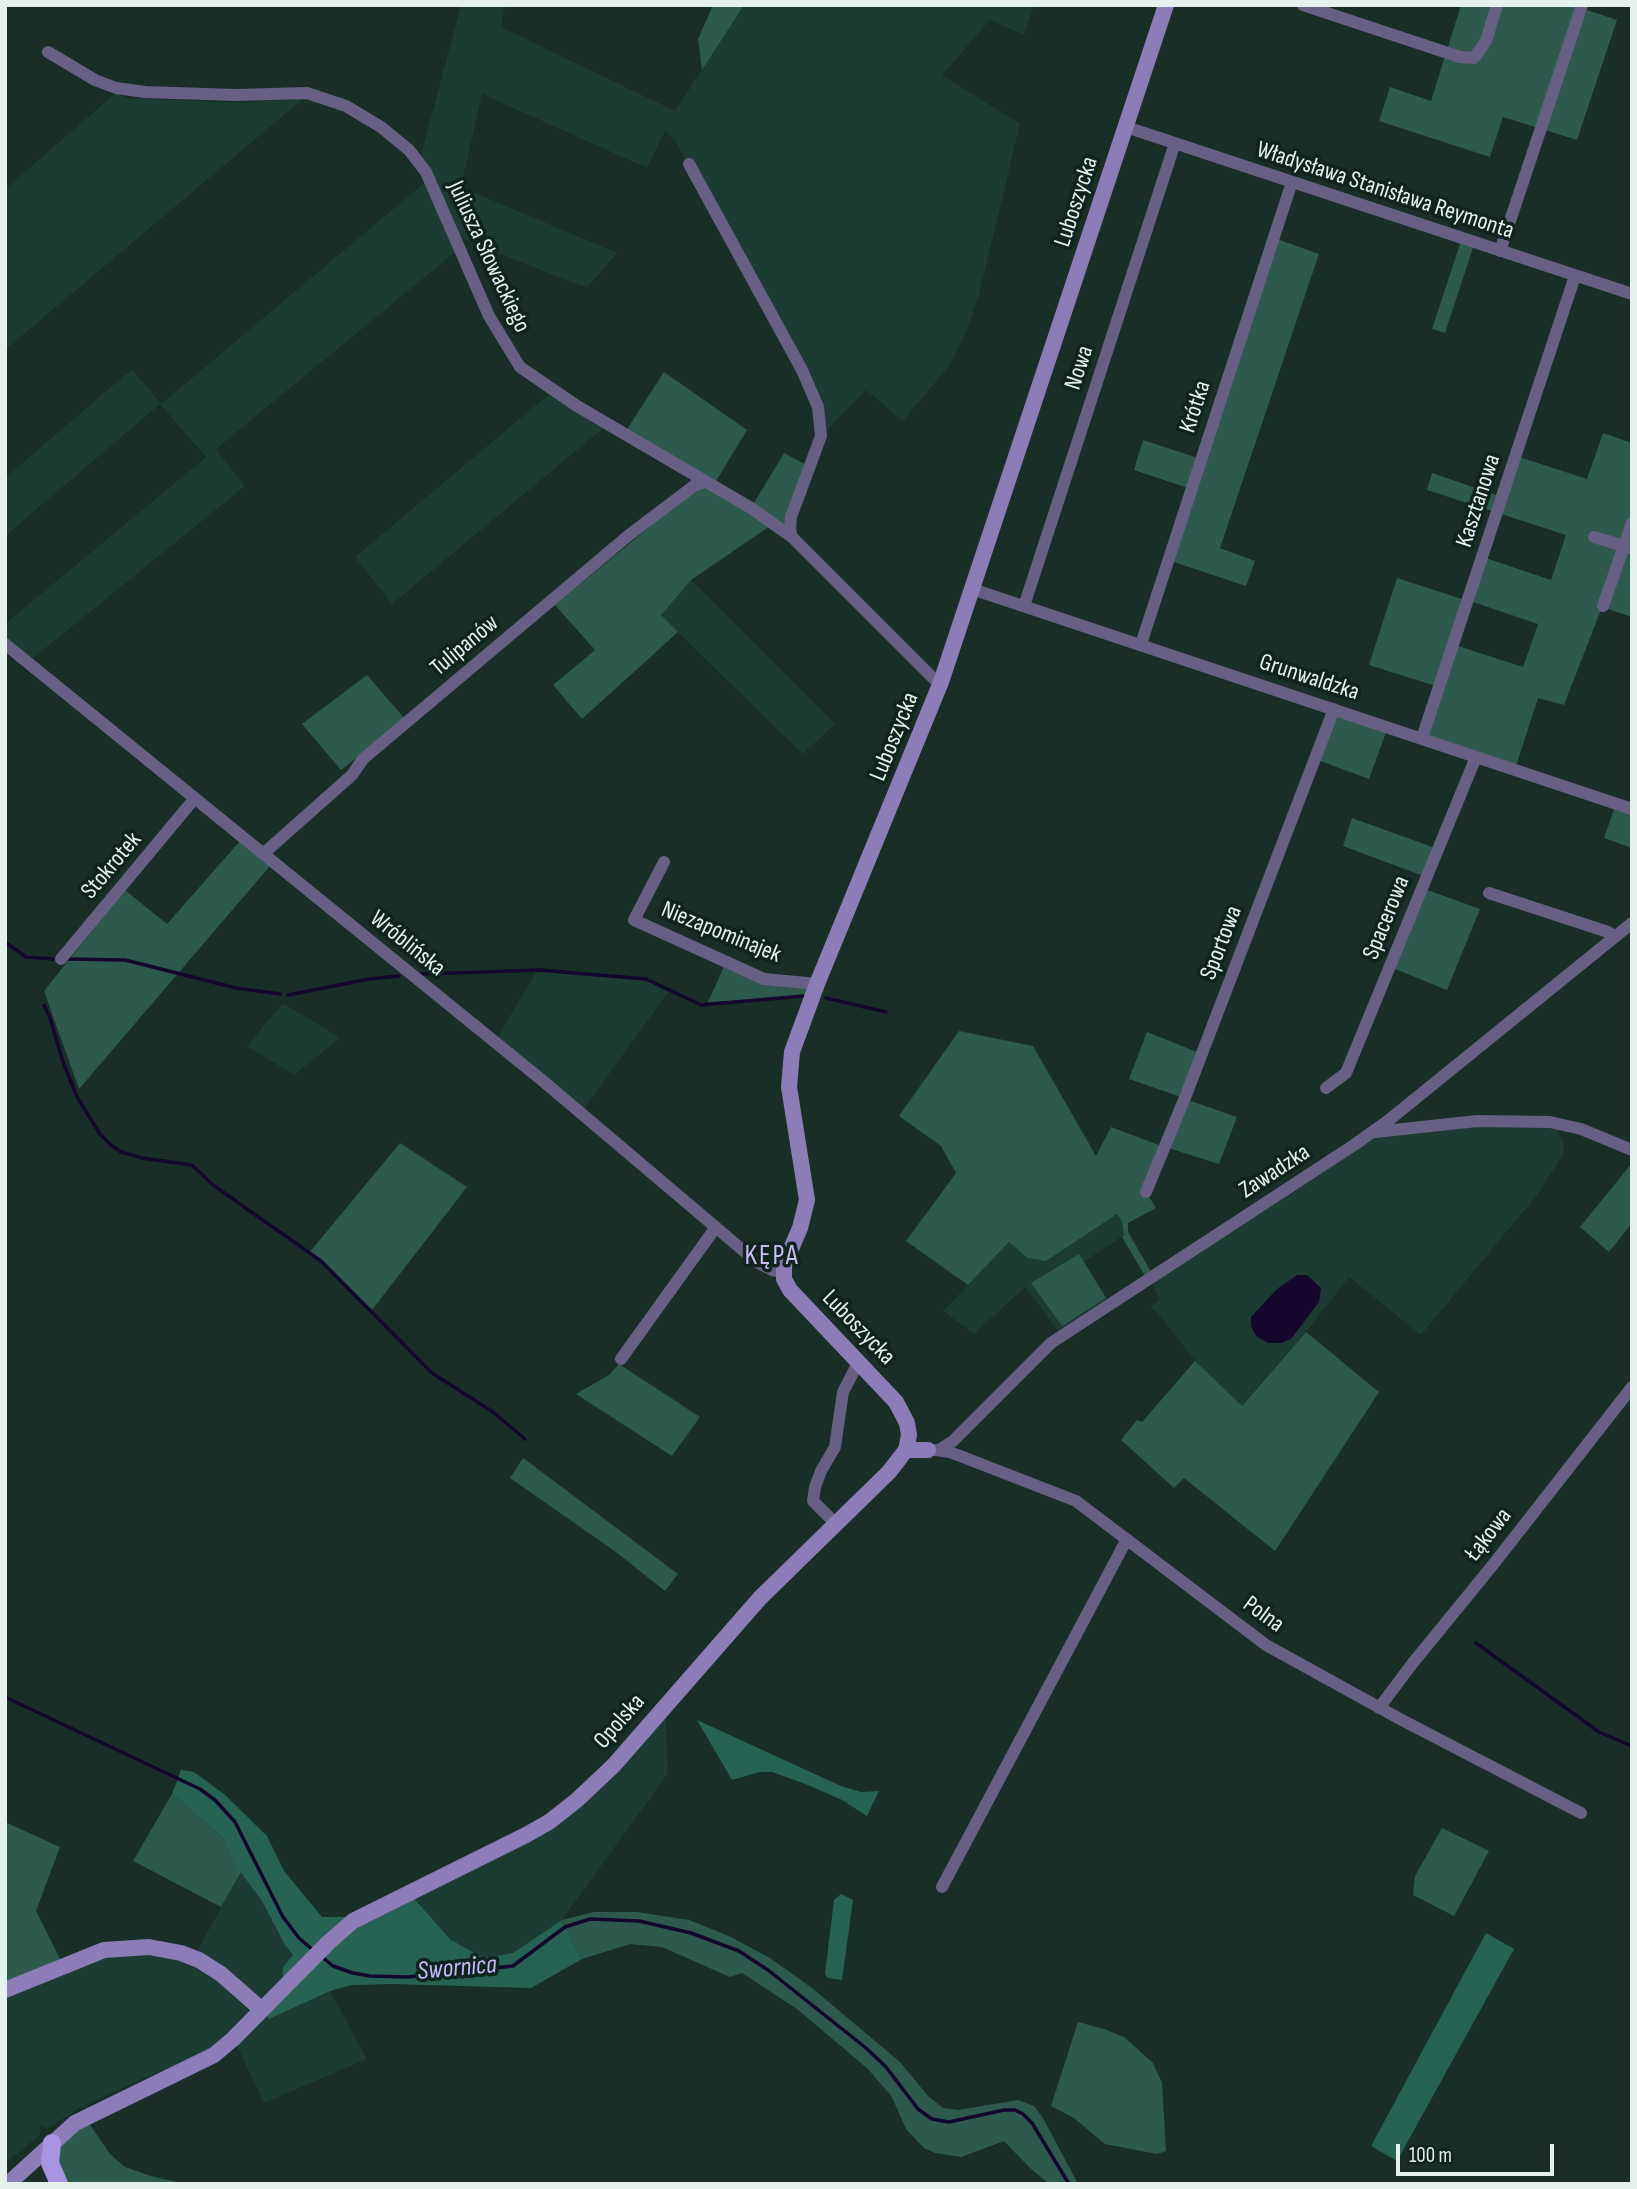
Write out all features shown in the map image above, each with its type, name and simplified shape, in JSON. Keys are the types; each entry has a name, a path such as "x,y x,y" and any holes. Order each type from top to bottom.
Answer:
{"main road":[{"path":"51,2143 50,2162 59,2184"}],"street":[{"name":"Luboszycka","path":"906,1450 909,1435 901,1411 888,1392 790,1290 783,1272 786,1258 806,1211 807,1200 789,1074 798,1031 941,682 1166,5"},
{"path":"1303,5 1460,57 1474,58 1486,41 1497,5"},
{"path":"1500,251 1582,5"},
{"name":"Juliusza Słowackiego","path":"48,52 95,80 116,88 145,92 236,95 307,93 345,106 381,127 409,150 426,172 489,317 510,355 520,367 577,406 751,508 792,537 934,679 941,682"},
{"name":"Władysława Stanisława Reymonta","path":"1126,127 1632,294"},
{"name":"Nowa","path":"1024,606 1175,143"},
{"path":"689,164 802,370 818,407 822,427 819,445 791,517 792,537"},
{"name":"Krótka","path":"1141,644 1292,183"},
{"name":"Kasztanowa","path":"1422,738 1575,276"},
{"name":"Tulipanów","path":"263,854 352,775 363,760 619,544 695,485 705,482"},
{"path":"1603,606 1628,547 1632,523"},
{"path":"1594,537 1628,547"},
{"name":"Grunwaldzka","path":"972,589 1632,809"},
{"name":"Wróblińska","path":"5,645 544,1081 758,1263 783,1272"},
{"name":"Sportowa","path":"1146,1192 1334,709"},
{"name":"Spacerowa","path":"1326,1088 1346,1073 1476,757"},
{"name":"Stokrotek","path":"61,959 195,798"},
{"name":"Niezapominajek","path":"664,862 634,920 764,979 817,984"},
{"path":"1489,893 1615,937"},
{"name":"Zawadzka","path":"933,1450 953,1441 1051,1343 1373,1132 1632,923"},
{"path":"1373,1132 1477,1121 1550,1122 1581,1129 1632,1150"},
{"path":"621,1359 716,1227"},
{"path":"837,1525 813,1501 821,1471 835,1447 843,1392 859,1362"},
{"name":"Łąkowa","path":"1380,1708 1632,1387"},
{"path":"906,1450 933,1450"},
{"name":"Opolska","path":"8,2184 75,2123 214,2055 329,1942 360,1917 526,1835 550,1822 577,1800 614,1765 760,1598 837,1525 896,1465 906,1450"},
{"name":"Polna","path":"933,1450 950,1452 1076,1501 1266,1645 1380,1708 1581,1812"},
{"path":"942,1887 1127,1539"},
{"path":"5,1990 104,1950 149,1947 181,1953 199,1961 221,1974 262,2010"}],"shaded area":[{"path":"461,5 505,5 501,27 675,111 744,5 1034,5 1024,35 990,20 942,75 1020,124 979,295 967,330 949,366 903,421 866,390 821,436 821,418 675,140 665,131 647,168 482,94 461,187 617,253 587,288 453,235 459,249 216,449 245,486 32,659 5,637 5,624 206,457 160,404 5,536 5,478 132,369 161,404 429,179 419,163"},
{"path":"713,5 744,5 702,70 698,39"},
{"path":"1461,5 1572,5 1617,20 1577,140 1503,117 1490,157 1379,121 1390,87 1431,101"},
{"path":"117,92 125,98 241,103 304,98 5,350 5,189"},
{"path":"1274,238 1319,254 1220,548 1255,561 1246,586 1168,560 1188,488 1134,470 1143,440 1201,459"},
{"path":"1462,238 1475,242 1445,333 1432,329"},
{"path":"664,372 747,430 713,486 751,508 784,453 810,467 790,530 773,524 691,580 661,615 678,632 582,719 553,685 595,650 555,605 704,482 624,434"},
{"path":"553,391 608,424 392,604 355,557"},
{"path":"1603,433 1632,443 1632,617 1602,607 1564,705 1538,698 1515,769 1422,738 1439,687 1369,665 1397,578 1465,600 1458,646 1523,667 1538,624 1473,602 1483,557 1551,580 1566,535 1427,490 1432,473 1502,497 1516,456 1587,479"},
{"path":"691,580 835,724 803,754 660,615"},
{"path":"367,675 405,719 341,770 302,724"},
{"path":"1334,709 1388,727 1369,779 1315,759"},
{"path":"1616,804 1632,809 1632,848 1604,838"},
{"path":"1352,818 1438,849 1426,877 1343,846"},
{"path":"240,841 270,866 79,1089 44,991 125,890 167,924"},
{"path":"1422,888 1480,909 1447,990 1390,967"},
{"path":"726,962 764,979 817,984 811,997 708,1002"},
{"path":"536,972 644,980 668,992 581,1113 497,1038"},
{"path":"283,1003 340,1038 294,1075 247,1046"},
{"path":"959,1031 1033,1046 1096,1156 1111,1127 1164,1147 1184,1098 1129,1079 1147,1032 1202,1054 1185,1099 1237,1117 1219,1164 1165,1147 1146,1192 1156,1208 1128,1223 1128,1232 1154,1277 1148,1281 1122,1237 1122,1222 1117,1214 1046,1261 1027,1258 1009,1242 968,1285 906,1241 956,1173 941,1146 899,1116"},
{"path":"1477,1121 1557,1128 1564,1145 1563,1155 1537,1195 1421,1335 1349,1277 1306,1332 1241,1406 1195,1361 1162,1318 1150,1307 1160,1299 1150,1280 1373,1132"},
{"path":"400,1143 467,1187 372,1310 321,1261 309,1253"},
{"path":"1632,1163 1632,1223 1609,1252 1580,1227"},
{"path":"1117,1214 1122,1222 1124,1235 1084,1262 1111,1305 1062,1336 1025,1287 974,1334 943,1311 1009,1242 1027,1258 1046,1261"},
{"path":"1079,1254 1106,1298 1062,1326 1031,1283"},
{"path":"1297,1275 1307,1275 1321,1288 1319,1302 1291,1339 1281,1343 1268,1343 1256,1336 1251,1326 1251,1317 1277,1289"},
{"path":"1306,1332 1379,1392 1275,1551 1184,1478 1174,1488 1121,1440 1137,1420 1142,1422 1195,1361 1242,1406"},
{"path":"619,1364 700,1417 672,1456 576,1394 609,1375"},
{"path":"523,1458 678,1574 665,1591 616,1552 510,1478"},
{"path":"665,1705 668,1773 562,1920 513,1953 484,1958 451,1940 409,1893 550,1822"},
{"path":"172,1794 223,1838 241,1872 221,1907 133,1861"},
{"path":"5,1822 60,1847 36,1911 63,1965 5,1990"},
{"path":"1442,1828 1489,1851 1454,1916 1413,1895 1415,1876"},
{"path":"241,1872 262,1901 293,1956 283,1989 269,2019 330,1991 367,2059 264,2103 234,2040 188,2069 163,2071 142,2079 81,2107 47,2129 40,2124 40,2135 5,2163 5,1990 104,1950 193,1958"},
{"path":"594,1912 637,1912 689,1920 729,1936 770,1958 812,1988 900,2062 928,2096 943,2108 958,2110 1018,2100 1034,2106 1078,2184 1049,2184 1004,2141 961,2157 935,2153 924,2148 906,2129 892,2097 868,2069 797,2009 742,1973 730,1977 662,1947 630,1944 582,1959 562,1920"},
{"path":"1078,2022 1124,2037 1153,2063 1162,2083 1166,2151 1157,2154 1105,2144 1074,2118 1051,2106"},
{"path":"88,2122 110,2154 125,2167 188,2184 67,2182 57,2161 59,2146"}],"green space":[{"path":"697,1720 841,1786 861,1792 879,1791 867,1816 842,1800 772,1772 760,1772 732,1780"},
{"path":"181,1770 194,1772 224,1794 267,1836 284,1871 322,1917 360,1917 409,1893 451,1940 484,1958 513,1953 562,1920 582,1959 531,1988 352,1985 330,1991 269,2019 262,2010 283,1989 283,1967 293,1955 262,1901 239,1870 223,1838 172,1794"},
{"path":"841,1894 853,1900 842,1980 828,1978 825,1974 834,1900"},
{"path":"1486,1933 1514,1949 1397,2161 1371,2146"}],"waterway":[{"path":"5,942 26,957 53,959"},
{"path":"69,959 125,960 236,988 280,994"},
{"path":"422,974 540,970 646,979 701,1005 803,996"},
{"path":"288,995 369,979 399,976"},
{"path":"826,998 886,1012"},
{"path":"44,1005 77,1097 100,1134 111,1145 121,1152 142,1158 192,1165 213,1185 321,1261 432,1373 493,1412 525,1439"},
{"path":"1476,1643 1599,1732 1632,1746"},
{"name":"Swornica","path":"5,1697 200,1789 215,1800 235,1822 283,1917 299,1938 313,1950"},
{"name":"Swornica","path":"322,1957 333,1966 353,1973 408,1977 513,1966 565,1927 590,1919 639,1921 691,1933 739,1951 768,1970 866,2048 886,2067 918,2109 932,2119 949,2122 1004,2110 1015,2110 1023,2114 1032,2123 1069,2184"}],"district":[{"name":"KĘPA","path":"772,1257"}]}
